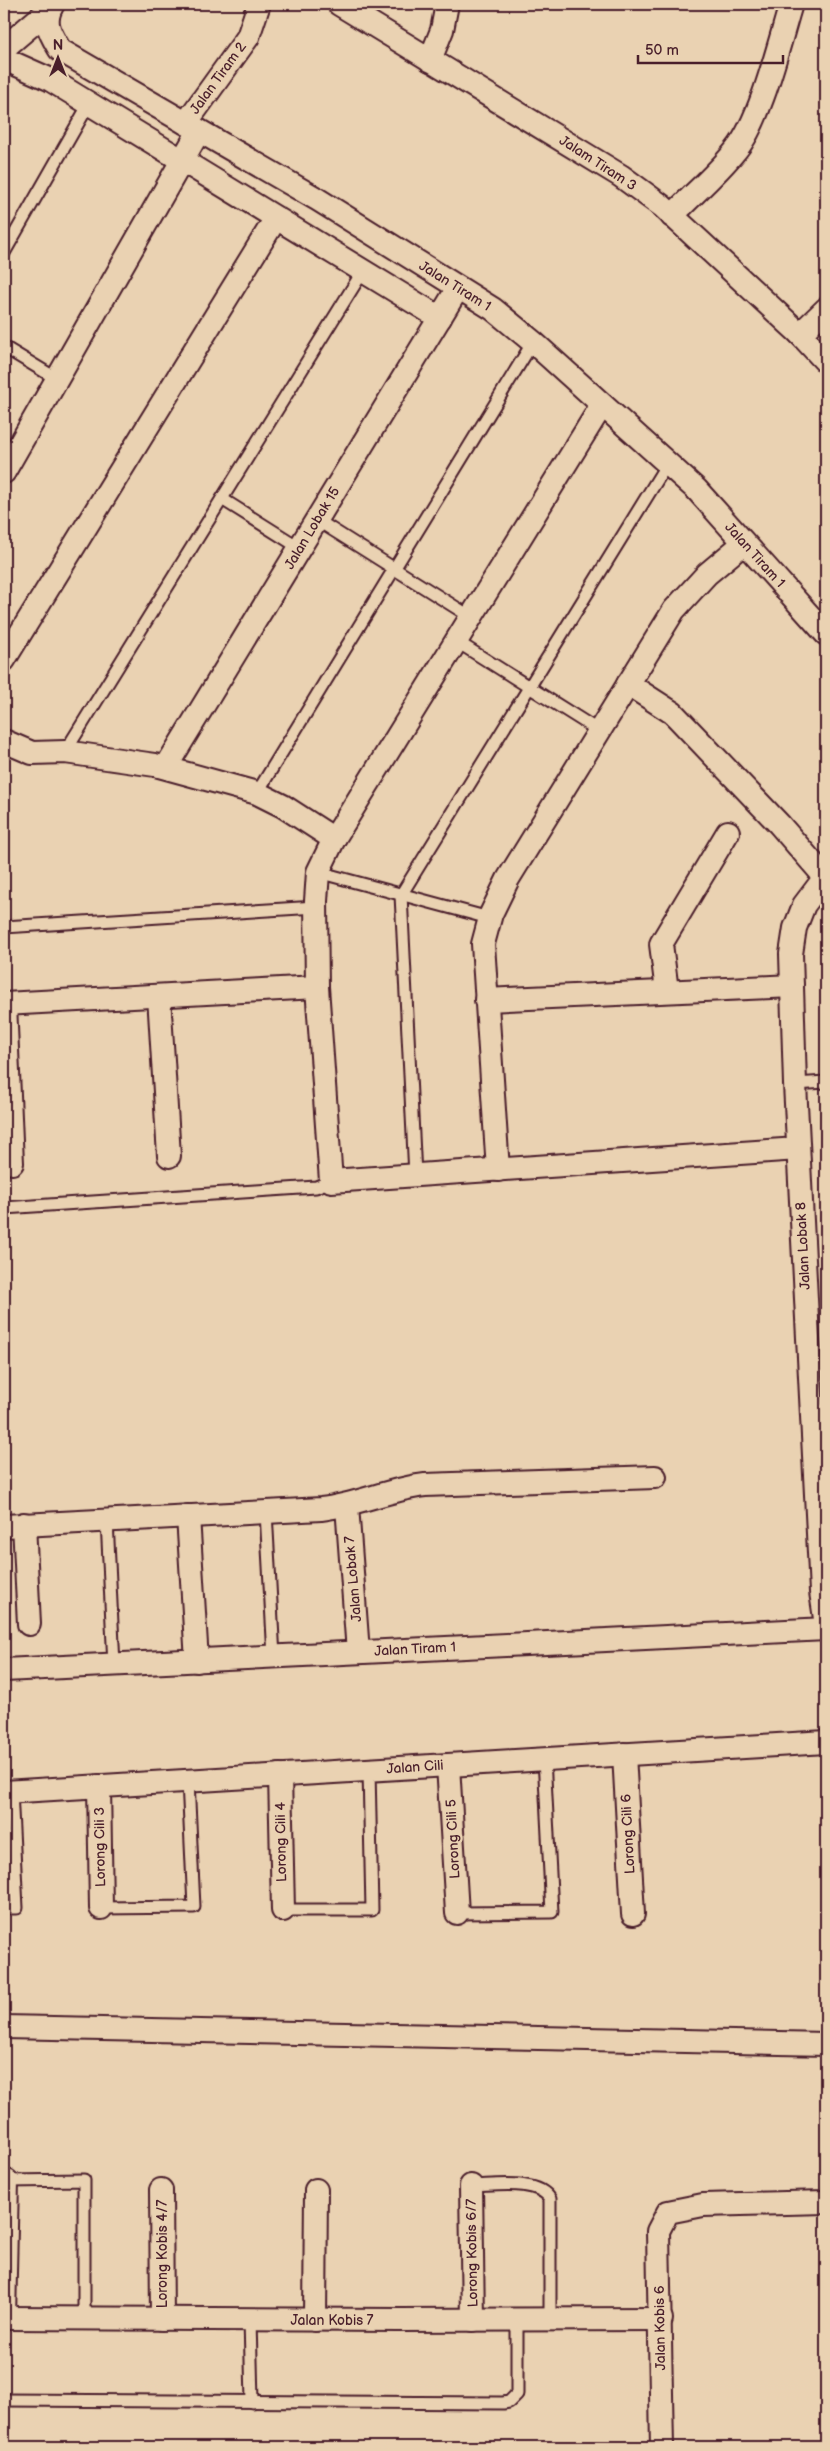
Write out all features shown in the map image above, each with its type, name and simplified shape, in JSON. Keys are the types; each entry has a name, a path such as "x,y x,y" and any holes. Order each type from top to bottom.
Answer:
{"street":[{"name":"Jalan Tiram 2","path":"4,472 183,161 193,127 248,37 259,4"},
{"name":"Jalam Tiram 3","path":"339,4 621,176 672,216 800,334 826,362"},
{"path":"430,60 442,30 447,4"},
{"path":"672,216 737,150 748,131 758,108 791,4"},
{"name":"Jalan Tiram 1","path":"51,7 47,28 60,50 317,199 493,309 533,342 697,490 826,634"},
{"path":"4,48 51,7"},
{"path":"4,59 49,79 440,318"},
{"path":"4,660 276,218"},
{"name":"Jalan Lobak 15","path":"166,768 458,288"},
{"path":"800,334 826,309"},
{"path":"602,405 334,839 318,872 316,907 317,987 331,1181 798,1149"},
{"path":"498,1170 483,944 489,918 508,879 674,610 707,574 744,543"},
{"path":"628,684 673,713 779,824 826,877"},
{"path":"4,741 32,753 65,752 166,768 257,793 283,806 334,839"},
{"path":"667,991 661,944 728,832"},
{"name":"Jalan Lobak 8","path":"826,877 804,904 795,928 792,954 798,1149 816,1304 821,1592 826,1624"},
{"path":"486,1000 792,986"},
{"path":"12,1163 4,1004 317,987"},
{"path":"158,996 169,1156"},
{"path":"29,1624 14,1525 347,1506 399,1488 425,1485 655,1477"},
{"name":"Jalan Lobak 7","path":"347,1506 358,1652"},
{"path":"188,1516 197,1661"},
{"name":"Jalan Tiram 1","path":"4,1670 826,1629"},
{"name":"Jalan Cili","path":"8,1791 826,1742"},
{"name":"Lorong Cili 6","path":"624,1754 633,1914"},
{"name":"Lorong Cili 5","path":"448,1764 457,1912"},
{"name":"Lorong Cili 4","path":"280,1775 283,1910"},
{"name":"Lorong Cili 3","path":"99,1786 101,1908"},
{"path":"4,2027 466,2035 826,2044"},
{"path":"4,2318 7,2180"},
{"name":"Lorong Kobis 6/7","path":"471,2186 473,2320"},
{"name":"Lorong Kobis 4/7","path":"162,2190 162,2318"},
{"path":"315,2320 316,2190"},
{"name":"Jalan Kobis 6","path":"662,2447 658,2231 668,2212 703,2205 826,2202"},
{"name":"Jalan Kobis 7","path":"4,2318 315,2320 661,2319"}],"lane":[{"path":"4,253 89,104"},
{"path":"65,752 363,271"},
{"path":"257,793 396,569 533,342"},
{"path":"4,347 57,379"},
{"path":"414,1175 401,894 667,464"},
{"path":"222,500 300,548"},
{"path":"317,520 471,617"},
{"path":"456,641 599,731"},
{"path":"318,872 489,918"},
{"path":"4,927 316,907"},
{"path":"795,1084 826,1082"},
{"path":"4,1208 316,1187 331,1181"},
{"path":"266,1512 274,1657"},
{"path":"107,1520 114,1665"},
{"path":"457,1912 552,1912 544,1758"},
{"path":"283,1910 372,1910 369,1770"},
{"path":"101,1908 194,1907 188,1781"},
{"path":"4,1908 17,1908 8,1791"},
{"path":"7,2180 84,2180 84,2318"},
{"path":"471,2186 534,2186 546,2192 550,2200 550,2320"},
{"path":"250,2319 252,2402"},
{"path":"4,2400 509,2402 517,2394 518,2389 517,2320"}]}
